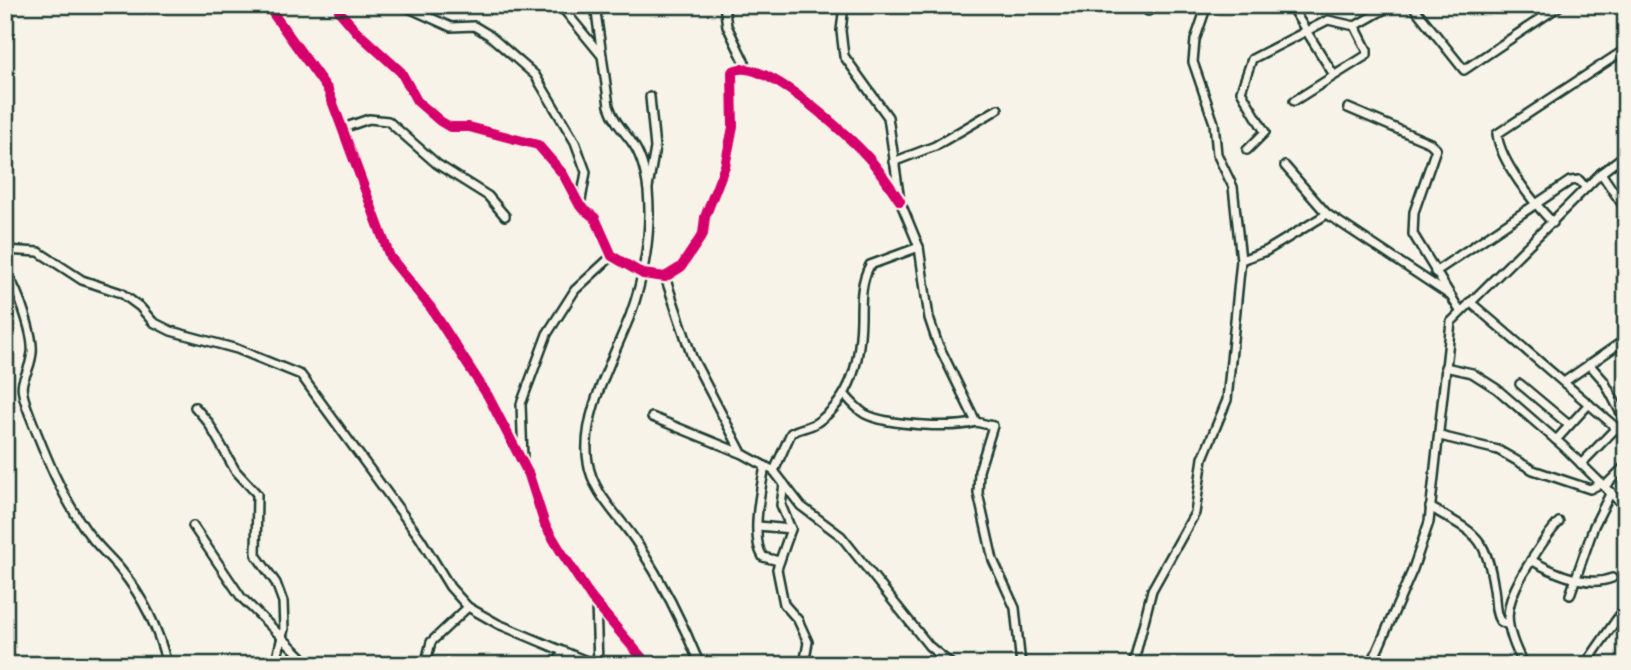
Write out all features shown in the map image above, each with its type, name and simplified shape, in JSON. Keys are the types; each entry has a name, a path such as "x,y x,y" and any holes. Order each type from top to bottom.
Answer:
{"street":[{"path":"267,5 328,90 390,257 431,308 463,355 523,463 545,525 596,603 648,665"},
{"path":"402,5 451,27 474,26 489,35 535,75 575,142 586,172 580,206"},
{"path":"560,5 602,56"},
{"path":"595,5 612,118 638,153 648,189"},
{"path":"724,5 727,26 747,67"},
{"path":"844,5 841,31 844,56 888,117 900,201 919,247 929,318 937,342 976,422"},
{"path":"1133,665 1147,604 1195,513 1203,458 1226,408 1241,260 1233,187 1217,154 1214,123 1193,62 1195,40 1207,5"},
{"path":"1290,5 1335,75"},
{"path":"1247,150 1265,132 1241,91 1252,59 1305,29 1333,19 1342,25 1355,26 1392,5"},
{"path":"1412,5 1464,70 1561,5"},
{"path":"339,11 357,32 401,72 417,101 440,121 450,127 469,127 538,145 563,174 580,206 595,218 612,256 643,274 665,277 681,267 703,234 705,217 731,146 732,72 747,67 762,73 833,122 867,156 900,201"},
{"path":"1294,102 1368,53 1355,26"},
{"path":"1552,223 1533,203 1497,134 1626,49"},
{"path":"650,97 655,148 648,189 649,220 643,274 630,315 602,384 591,424 588,462 607,505 627,529 653,570 700,665"},
{"path":"894,162 935,146 998,108"},
{"path":"1349,108 1436,149 1412,225 1417,244 1460,311"},
{"path":"343,128 369,119 388,121 437,164 488,197 505,216"},
{"path":"1371,665 1422,545 1440,436 1451,322 1601,173 1626,154"},
{"path":"1285,166 1327,214 1451,296"},
{"path":"1601,173 1626,210"},
{"path":"1435,272 1533,203 1570,181 1579,180 1586,188"},
{"path":"1241,260 1266,251 1327,214"},
{"path":"774,471 791,432 815,423 845,395 857,365 861,293 865,272 873,262 919,247"},
{"path":"5,250 39,252 82,280 121,293 140,307 153,322 171,331 237,349 301,375 420,538 450,587 468,607 498,624 597,665 596,603"},
{"path":"523,463 521,404 547,334 575,290 612,256"},
{"path":"5,272 15,288 32,345 32,355 20,385 55,481 86,531 139,596 162,646 167,665"},
{"path":"665,277 696,366 743,454"},
{"path":"1470,302 1626,436"},
{"path":"1564,382 1626,339"},
{"path":"1589,364 1604,381 1626,423"},
{"path":"1445,367 1472,373 1485,381 1556,440 1626,508"},
{"path":"1520,384 1569,425"},
{"path":"845,395 857,408 875,418 945,426 976,422 993,426 979,471 978,493 993,560 1015,608 1021,665"},
{"path":"1556,440 1589,404"},
{"path":"195,407 208,422 235,470 257,494 255,548 258,560 281,593 283,639 275,665"},
{"path":"652,417 743,454 774,471 814,519 841,536 891,603 929,646 952,665"},
{"path":"1581,464 1616,428"},
{"path":"1440,436 1499,450 1533,470 1590,489 1603,484 1626,465"},
{"path":"765,466 758,526 760,554 779,561"},
{"path":"784,484 781,505 792,529 777,569 784,604 798,620 808,642 804,665"},
{"path":"1570,595 1578,579 1594,526 1611,492"},
{"path":"1430,507 1480,540 1489,560 1496,613 1500,621 1508,625"},
{"path":"1524,665 1508,625 1511,593 1559,522"},
{"path":"193,526 226,579 257,615 310,665"},
{"path":"758,526 792,529"},
{"path":"1531,560 1578,579 1598,582 1612,579"},
{"path":"1585,665 1626,606"},
{"path":"425,665 428,651 439,632 468,607"},
{"path":"556,665 563,652"}],"cycle path":[{"path":"267,5 328,90 390,257 431,308 488,396 529,475 545,525 560,550 592,599 648,665"},
{"path":"339,11 357,32 401,72 417,101 440,121 450,127 469,127 538,145 563,174 580,206 595,218 612,256 643,274 665,277 681,267 703,234 705,217 725,166 733,127 732,72 744,69 761,73 821,113 864,153 900,201"}]}
